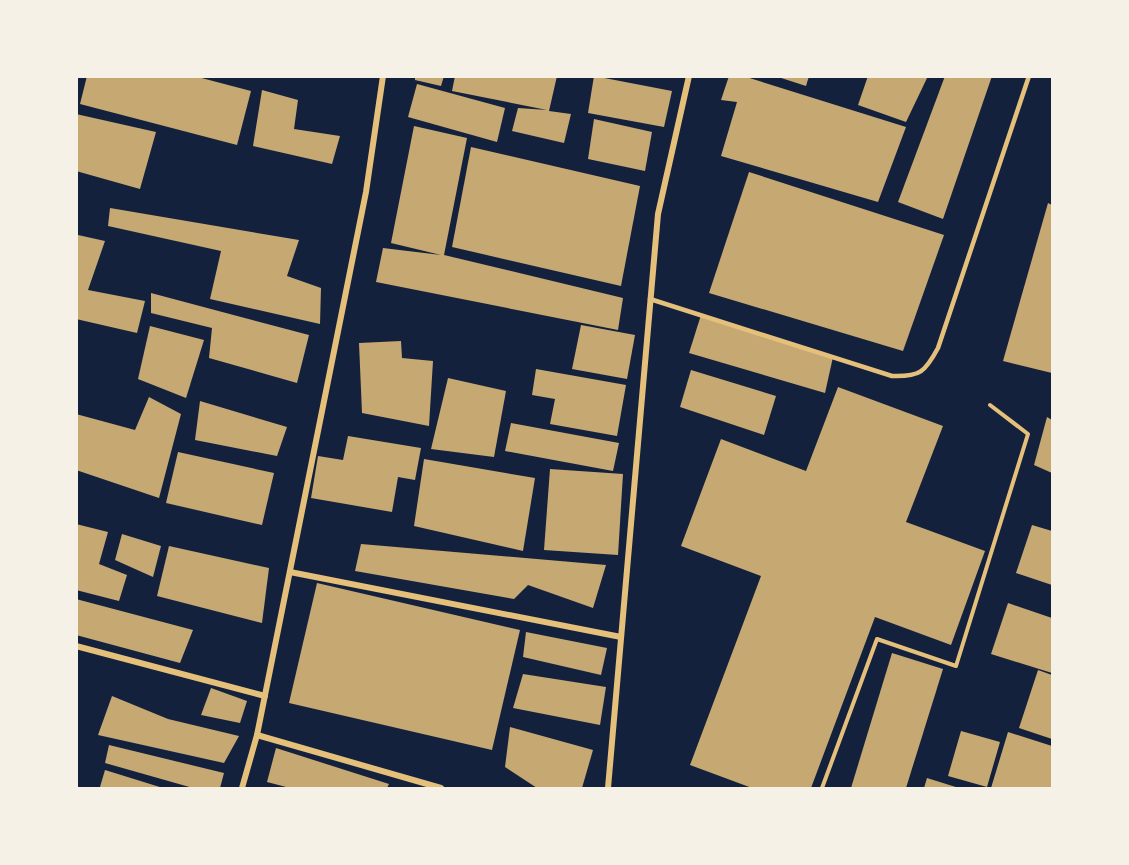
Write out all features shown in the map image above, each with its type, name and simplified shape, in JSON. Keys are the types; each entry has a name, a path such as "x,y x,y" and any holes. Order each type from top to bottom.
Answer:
{"street":[{"path":"242,789 257,735 366,192 383,76"},
{"path":"608,789 658,214 689,76"},
{"path":"290,572 621,637"},
{"path":"76,646 265,696"},
{"path":"257,735 441,789"}],"lane":[{"path":"650,299 892,376 912,377 926,368 938,348 1029,76"}],"path":[{"path":"822,789 878,639 956,666 1028,434 990,405"}],"building":[{"path":"87,76 194,76 251,91 237,145 80,104"},
{"path":"415,76 444,76 441,86 415,80"},
{"path":"455,76 557,76 549,111 571,114 564,143 512,131 518,108 547,110 452,91"},
{"path":"594,76 672,91 664,127 588,113"},
{"path":"729,76 743,76 906,127 878,202 721,156 737,102 721,100"},
{"path":"775,76 809,76 806,86"},
{"path":"868,76 928,76 906,122 858,105"},
{"path":"945,76 992,76 943,219 898,202"},
{"path":"417,84 505,108 497,142 408,117"},
{"path":"262,90 298,100 294,129 340,136 332,164 253,146"},
{"path":"76,114 156,132 140,189 76,171"},
{"path":"594,119 652,132 645,171 588,159"},
{"path":"414,126 467,138 444,255 623,298 618,330 376,282 383,248 441,255 391,243"},
{"path":"471,147 640,186 621,286 452,247"},
{"path":"749,172 944,235 903,351 709,293"},
{"path":"1048,203 1052,205 1052,373 1003,361"},
{"path":"110,208 299,240 287,276 321,288 320,324 210,299 221,251 108,226"},
{"path":"78,235 105,241 88,290 145,301 137,333 76,319"},
{"path":"151,293 309,335 297,383 209,358 212,328 151,313"},
{"path":"701,315 833,357 825,393 689,353"},
{"path":"581,325 635,335 627,379 572,369"},
{"path":"150,326 204,340 186,398 138,379"},
{"path":"401,341 402,358 433,361 429,426 362,413 359,343"},
{"path":"536,369 626,385 617,436 550,424 555,399 532,395"},
{"path":"691,370 776,396 764,435 680,407"},
{"path":"448,378 506,391 494,457 431,449"},
{"path":"838,387 943,426 906,522 985,551 951,645 875,617 811,788 752,788 690,765 761,576 681,546 721,439 806,471"},
{"path":"149,397 181,414 159,498 76,470 76,414 135,430"},
{"path":"200,401 287,427 277,456 195,440"},
{"path":"1047,417 1052,420 1052,473 1034,465"},
{"path":"511,423 619,443 613,471 505,451"},
{"path":"348,436 421,448 415,480 398,477 392,512 311,498 318,456 343,460"},
{"path":"178,452 274,473 262,525 166,503"},
{"path":"424,459 535,478 523,551 414,526"},
{"path":"550,469 623,474 618,555 544,550"},
{"path":"76,524 108,532 99,564 127,575 119,601 76,590"},
{"path":"1032,525 1052,531 1052,585 1016,573"},
{"path":"122,534 161,546 153,577 115,560"},
{"path":"361,544 606,565 593,608 528,585 514,599 355,571"},
{"path":"169,546 269,568 262,623 157,596"},
{"path":"317,583 520,630 492,750 289,703"},
{"path":"76,599 193,630 180,663 76,635"},
{"path":"1008,603 1052,618 1052,673 991,654"},
{"path":"526,632 607,648 601,675 523,657"},
{"path":"892,653 943,669 906,788 851,788"},
{"path":"1038,670 1052,675 1052,739 1019,728"},
{"path":"523,674 606,687 600,725 513,708"},
{"path":"211,688 247,701 240,723 201,715"},
{"path":"112,696 168,719 239,736 224,763 98,735"},
{"path":"510,727 593,750 582,788 537,788 505,767"},
{"path":"961,731 1000,742 987,787 948,776"},
{"path":"1008,732 1052,746 1052,788 991,788"},
{"path":"109,745 224,773 220,788 193,788 105,763"},
{"path":"276,748 389,784 387,788 290,788 267,782"},
{"path":"105,770 163,788 100,787"},
{"path":"927,778 959,788 924,788"}]}
